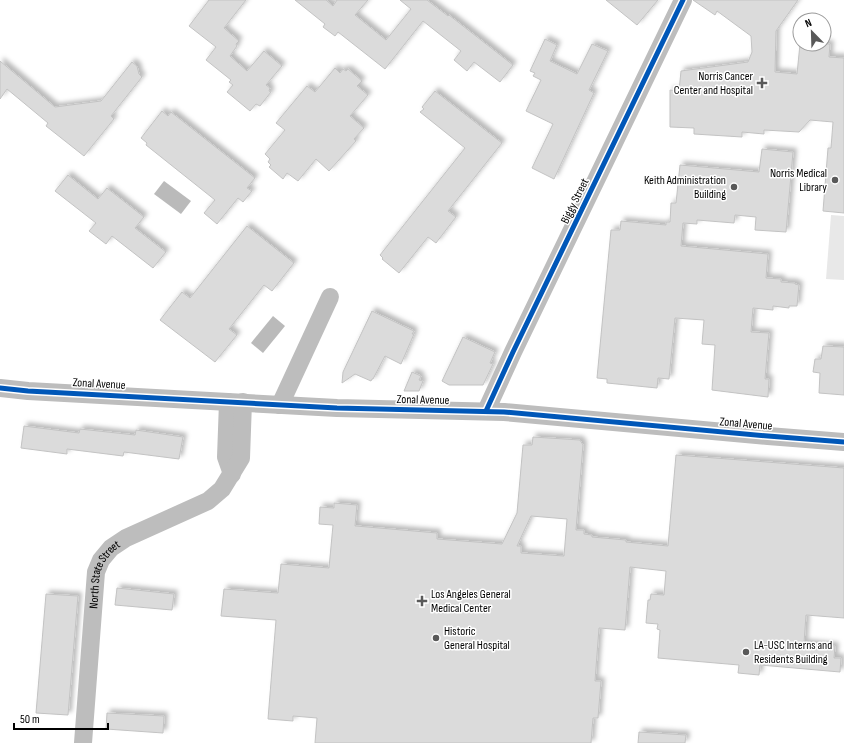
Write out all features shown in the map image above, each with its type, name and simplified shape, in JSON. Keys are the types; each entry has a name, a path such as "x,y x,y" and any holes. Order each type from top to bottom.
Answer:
{"street":[{"name":"Biggy Street","path":"486,411 683,0"},
{"path":"280,405 330,298"},
{"name":"Zonal Avenue","path":"0,388 28,391 337,408 486,411 844,442"},
{"name":"North State Street","path":"83,743 96,572 101,560 111,548 126,538 208,501 222,489 232,474 226,457 235,402"}],"shaded area":[{"path":"164,181 191,201 181,214 154,194"},
{"path":"831,215 844,216 844,280 826,279"},
{"path":"273,316 285,326 263,353 251,343"}],"building":[{"path":"209,0 246,0 224,28 239,41 230,56 247,71 264,51 282,66 266,85 270,88 269,91 271,92 260,106 256,104 250,111 227,92 233,85 229,82 231,80 206,60 216,47 189,26"},
{"path":"295,0 326,0 333,6 337,0 368,0 355,15 386,40 411,9 400,0 427,0 448,16 449,15 513,65 500,82 474,62 467,71 454,60 461,51 423,21 385,69 338,32 335,36 323,27 325,24"},
{"path":"606,0 658,0 637,25"},
{"name":"Norris Cancer Center and Hospital","path":"693,0 798,0 776,31 775,72 797,74 799,52 829,52 829,57 844,58 844,213 823,211 828,148 831,148 833,122 810,120 799,132 764,130 764,134 742,132 742,137 694,134 694,128 670,127 670,90 679,91 681,71 748,62 752,52 751,36 717,11 715,15"},
{"path":"545,39 557,45 550,61 577,74 592,44 608,51 589,90 594,93 554,179 532,168 553,124 526,111 541,80 533,76 535,73 530,71"},
{"path":"0,61 55,107 101,101 132,62 137,66 139,74 142,77 111,116 114,119 84,156 46,126 48,123 7,89 0,99"},
{"path":"335,68 340,73 343,69 346,71 348,69 362,81 357,86 368,95 350,116 364,128 354,139 356,141 329,171 316,159 298,181 287,173 283,179 269,167 271,165 268,162 270,159 265,154 285,130 276,123 307,86 315,92"},
{"path":"435,91 502,143 448,211 456,217 436,243 428,237 399,273 382,259 383,258 380,255 465,148 420,112 424,109 422,107"},
{"path":"162,111 168,116 171,112 255,178 247,188 252,191 243,202 238,198 217,224 204,213 215,200 146,145 147,143 141,138"},
{"path":"762,149 793,152 786,232 755,230 756,217 735,215 734,223 697,220 697,224 683,223 681,246 768,254 766,278 781,279 781,282 795,283 799,285 797,306 789,306 789,308 773,306 773,310 753,308 751,332 769,333 765,379 769,379 768,397 712,390 715,345 702,344 704,320 675,318 669,379 658,378 657,388 607,383 607,379 597,378 611,230 620,230 621,221 666,225 666,222 670,222 671,203 676,203 680,165 759,172"},
{"path":"68,175 98,199 107,188 144,217 135,228 166,252 153,268 112,236 106,244 89,231 96,223 55,191"},
{"path":"247,226 294,263 272,291 264,285 229,329 237,335 215,362 160,320 182,292 190,298"},
{"path":"372,311 414,331 412,334 414,334 401,364 385,356 371,381 355,374 342,383 343,372"},
{"path":"463,337 495,352 490,363 493,364 483,385 449,385 442,381"},
{"path":"823,346 844,347 844,395 819,393 820,373 813,372 815,359 821,359"},
{"path":"412,372 421,376 419,380 423,381 419,391 404,391"},
{"path":"24,426 79,433 80,429 135,435 136,430 183,437 179,459 124,452 123,456 67,449 67,454 21,448"},
{"path":"533,437 580,440 583,445 576,530 584,530 584,534 592,535 592,537 668,546 676,455 844,468 844,618 806,615 804,643 835,646 834,658 841,658 840,672 760,665 759,675 738,673 739,665 658,658 660,630 657,629 658,624 646,623 648,600 650,600 651,594 664,595 666,571 630,567 625,630 599,628 595,681 601,681 598,718 593,718 591,743 315,743 317,718 293,716 293,721 268,719 276,620 221,616 224,589 278,593 281,564 329,568 333,525 319,524 320,507 334,508 334,503 357,505 355,526 437,533 437,539 502,544 517,513 523,445 532,445","holes":["531,516 567,519 564,556 521,553 521,546 517,546"]},
{"path":"117,588 174,594 172,610 115,605"},
{"path":"46,594 78,596 68,715 36,713"},
{"path":"107,713 164,716 163,733 106,729"},
{"path":"639,732 686,735 685,743 638,743"}],"cycle path":[{"path":"486,411 683,0"},
{"path":"0,388 28,391 337,408 504,412 844,442"}],"place":[{"name":"Norris Cancer Center and Hospital","path":"762,83"},
{"name":"Norris Medical Library","path":"835,180"},
{"name":"Keith Administration Building","path":"734,187"},
{"name":"Los Angeles General Medical Center","path":"422,601"},
{"name":"Historic General Hospital","path":"436,638"},
{"name":"LA-USC Interns and Residents Building","path":"746,652"}]}
